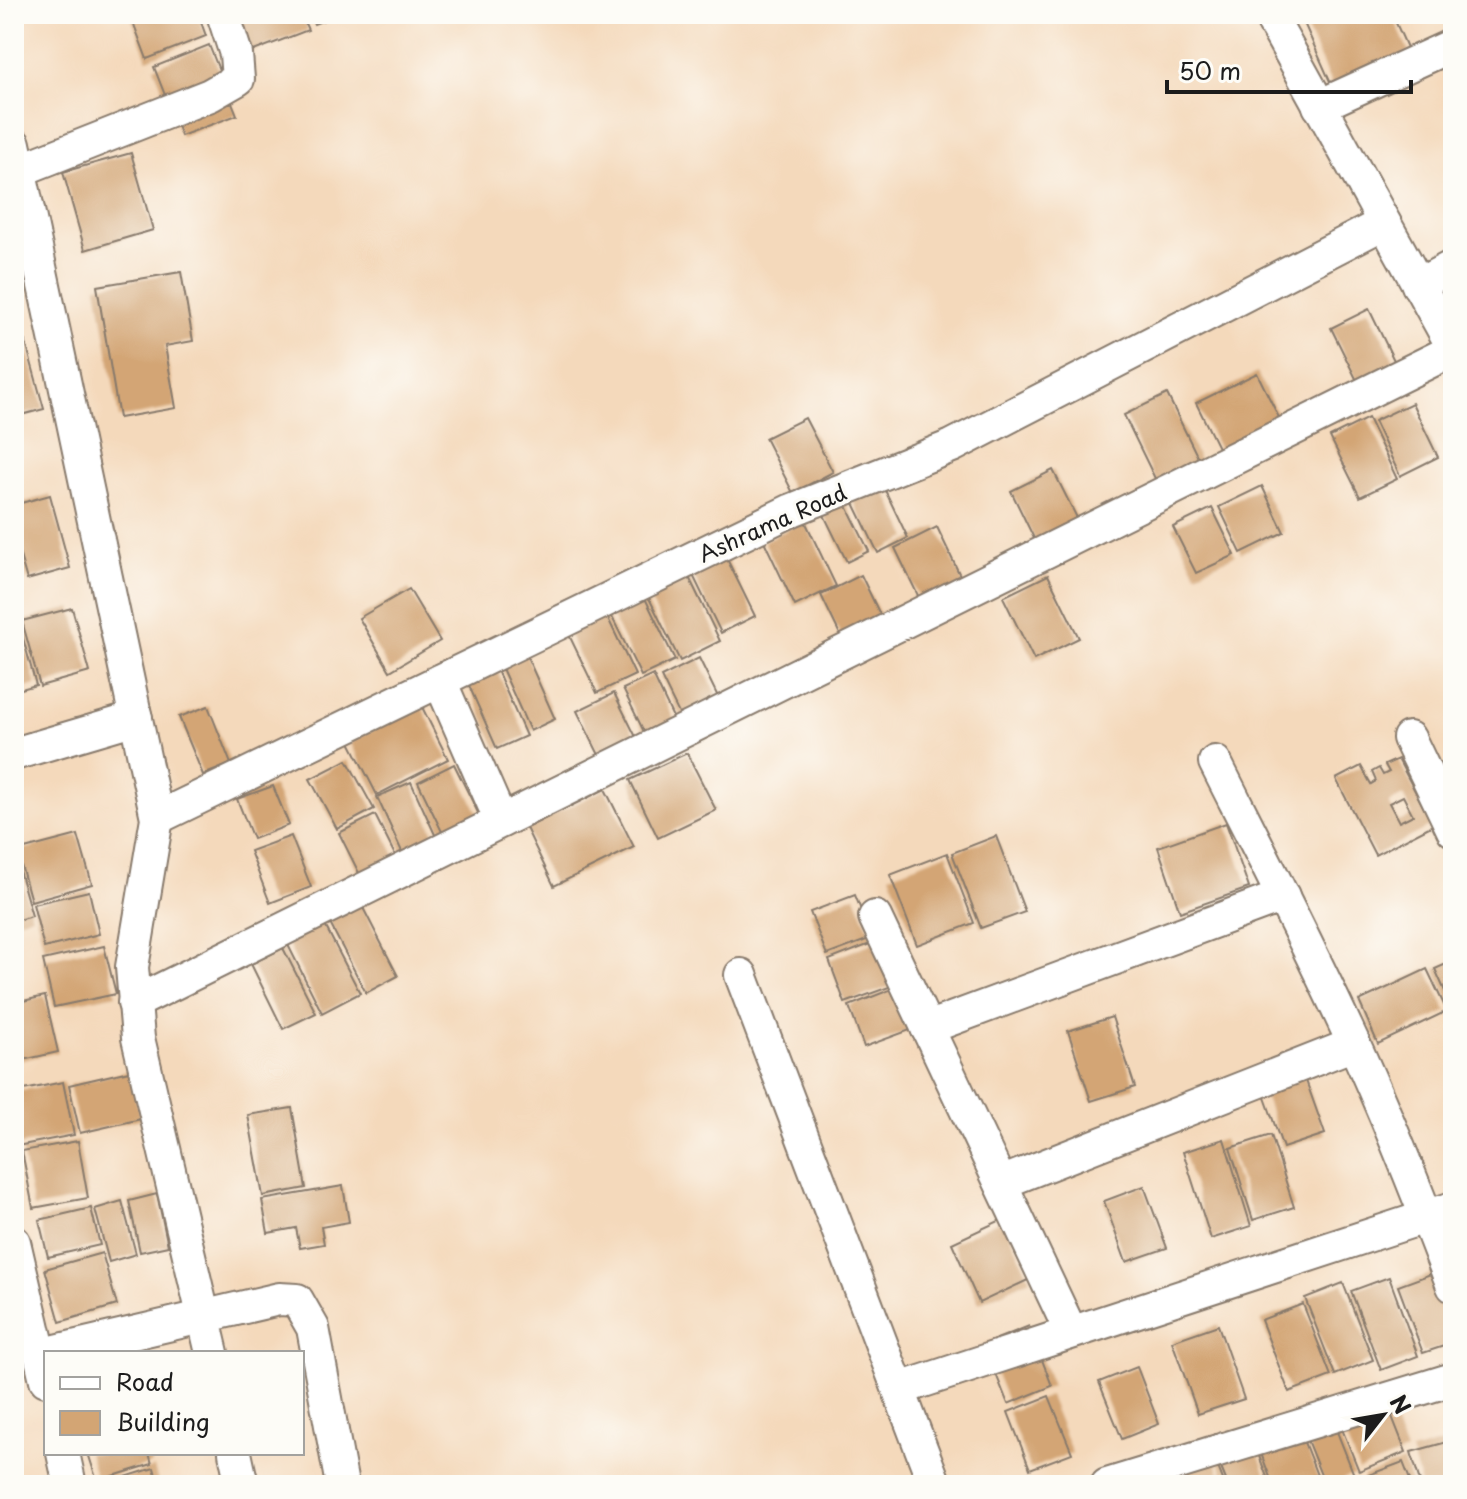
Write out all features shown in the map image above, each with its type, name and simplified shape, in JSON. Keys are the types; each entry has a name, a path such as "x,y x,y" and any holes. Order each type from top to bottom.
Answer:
{"street":[{"path":"212,1351 138,1038 134,1003 132,967 157,818 17,157 210,95 238,79 236,54 223,14"},
{"path":"134,1003 1453,348 1269,14"},
{"path":"1319,106 1453,45"},
{"name":"Ashrama Road","path":"157,818 792,510 952,446 1384,223"},
{"path":"1418,285 1453,266"},
{"path":"440,681 501,821"},
{"path":"14,754 136,718"},
{"path":"1409,738 1453,830"},
{"path":"1215,762 1440,1213 1453,1286"},
{"path":"927,1028 1283,896"},
{"path":"875,917 1071,1332"},
{"path":"741,975 935,1485"},
{"path":"1001,1183 1354,1044"},
{"path":"899,1389 1440,1213"},
{"path":"14,1242 39,1360"},
{"path":"72,1351 203,1315 279,1299 297,1300 313,1328 342,1485"},
{"path":"1107,1485 1453,1379"},
{"path":"63,1455 70,1485"},
{"path":"235,1455 242,1485"}],"building":[{"path":"130,14 198,14 206,36 147,59"},
{"path":"231,14 301,14 308,30 246,54"},
{"path":"309,14 340,14 314,24"},
{"path":"1300,14 1392,14 1409,52 1332,86"},
{"path":"209,45 237,115 181,136 154,67"},
{"path":"131,153 153,230 85,250 63,172"},
{"path":"181,272 193,341 165,346 176,408 119,418 97,286"},
{"path":"1369,309 1404,381 1366,399 1331,328"},
{"path":"24,336 44,409 14,417 14,339"},
{"path":"1257,373 1288,436 1227,466 1196,403"},
{"path":"1167,394 1207,476 1164,497 1124,415"},
{"path":"1412,403 1438,457 1400,476 1374,421"},
{"path":"805,418 833,472 793,493 765,438"},
{"path":"1368,418 1397,479 1360,497 1330,437"},
{"path":"1053,470 1087,538 1044,559 1011,491"},
{"path":"883,486 908,538 878,553 853,501"},
{"path":"1262,486 1284,532 1241,553 1219,507"},
{"path":"50,495 70,568 27,580 14,535 14,505"},
{"path":"843,498 869,551 847,562 821,509"},
{"path":"1212,508 1235,555 1196,573 1173,527"},
{"path":"805,521 836,586 795,606 764,541"},
{"path":"937,527 966,588 924,608 895,548"},
{"path":"723,551 755,616 721,633 689,567"},
{"path":"685,569 720,641 680,661 644,588"},
{"path":"861,575 886,627 846,647 821,595"},
{"path":"1048,575 1079,638 1034,660 1003,597"},
{"path":"409,589 440,641 390,671 359,618"},
{"path":"643,594 675,660 641,676 609,611"},
{"path":"72,608 90,672 40,686 22,621"},
{"path":"606,614 635,675 597,693 568,633"},
{"path":"18,620 36,685 14,691 14,621"},
{"path":"525,652 555,719 530,731 500,664"},
{"path":"699,658 722,705 684,724 661,677"},
{"path":"496,668 526,736 497,749 467,681"},
{"path":"653,675 678,728 649,742 623,689"},
{"path":"614,693 641,747 604,765 577,711"},
{"path":"421,705 448,759 377,795 350,742"},
{"path":"208,706 231,764 203,775 179,717"},
{"path":"687,753 716,810 658,838 630,780"},
{"path":"1398,759 1433,825 1375,855 1336,779 1361,766 1371,784 1376,781 1372,772 1379,768 1383,775 1389,772 1385,765","holes":["1403,796 1413,815 1399,822 1389,803"]},
{"path":"347,760 374,809 337,829 310,779"},
{"path":"454,764 482,821 445,838 418,782"},
{"path":"411,782 437,839 403,854 377,797"},
{"path":"273,786 289,825 253,839 237,799"},
{"path":"605,789 634,847 554,886 526,828"},
{"path":"375,815 399,863 363,881 339,833"},
{"path":"1226,823 1249,888 1180,912 1158,847"},
{"path":"78,835 92,884 31,901 17,851"},
{"path":"291,836 311,887 270,903 250,851"},
{"path":"996,836 1025,912 981,928 952,853"},
{"path":"947,853 974,923 917,945 890,875"},
{"path":"18,867 32,916 14,921 14,869"},
{"path":"89,891 99,934 44,948 33,904"},
{"path":"855,895 872,938 827,955 810,912"},
{"path":"359,900 398,976 366,993 326,916"},
{"path":"316,908 360,993 322,1013 279,927"},
{"path":"875,942 892,986 845,1003 829,960"},
{"path":"104,946 116,994 54,1007 43,960"},
{"path":"283,948 316,1013 283,1029 251,964"},
{"path":"1453,961 1453,1009 1435,969"},
{"path":"1427,969 1447,1011 1378,1044 1359,1001"},
{"path":"897,987 913,1029 864,1047 849,1006"},
{"path":"45,996 58,1052 14,1062 14,1003"},
{"path":"1112,1017 1135,1087 1091,1101 1068,1031"},
{"path":"129,1071 141,1119 80,1133 69,1085"},
{"path":"1304,1075 1325,1134 1283,1148 1262,1089"},
{"path":"63,1082 74,1135 17,1146 14,1092"},
{"path":"292,1108 306,1188 263,1196 248,1115"},
{"path":"1271,1135 1294,1207 1253,1220 1230,1148"},
{"path":"1224,1139 1251,1226 1211,1239 1183,1152"},
{"path":"78,1141 88,1198 33,1208 22,1151"},
{"path":"343,1186 349,1222 321,1227 324,1244 300,1248 296,1228 268,1233 262,1200"},
{"path":"1144,1186 1167,1248 1126,1262 1104,1201"},
{"path":"157,1194 168,1246 140,1252 129,1201"},
{"path":"122,1201 136,1254 109,1262 95,1209"},
{"path":"91,1208 100,1245 48,1257 39,1220"},
{"path":"1003,1219 1030,1279 979,1303 952,1243"},
{"path":"102,1253 117,1305 60,1322 45,1269"},
{"path":"1447,1268 1453,1283 1453,1343 1423,1353 1398,1286"},
{"path":"1389,1277 1418,1356 1381,1370 1351,1291"},
{"path":"1343,1283 1373,1360 1335,1375 1305,1298"},
{"path":"1303,1304 1331,1376 1289,1392 1261,1320"},
{"path":"1218,1325 1244,1399 1198,1414 1172,1341"},
{"path":"1029,1326 1052,1386 1008,1404 984,1344"},
{"path":"1137,1367 1159,1424 1122,1439 1099,1382"},
{"path":"1382,1391 1406,1452 1359,1471 1334,1409"},
{"path":"1049,1396 1072,1453 1030,1469 1008,1412"},
{"path":"1330,1414 1354,1475 1325,1485 1301,1425"},
{"path":"1300,1432 1320,1483 1273,1485 1259,1448"},
{"path":"1447,1442 1453,1463 1453,1485 1421,1485 1411,1452"},
{"path":"1254,1443 1270,1485 1228,1485 1217,1458"},
{"path":"1212,1452 1225,1485 1175,1485 1169,1469"},
{"path":"89,1455 150,1455 152,1464 97,1481"},
{"path":"1403,1462 1412,1485 1366,1485 1363,1477"},
{"path":"154,1468 159,1485 106,1483"}]}
